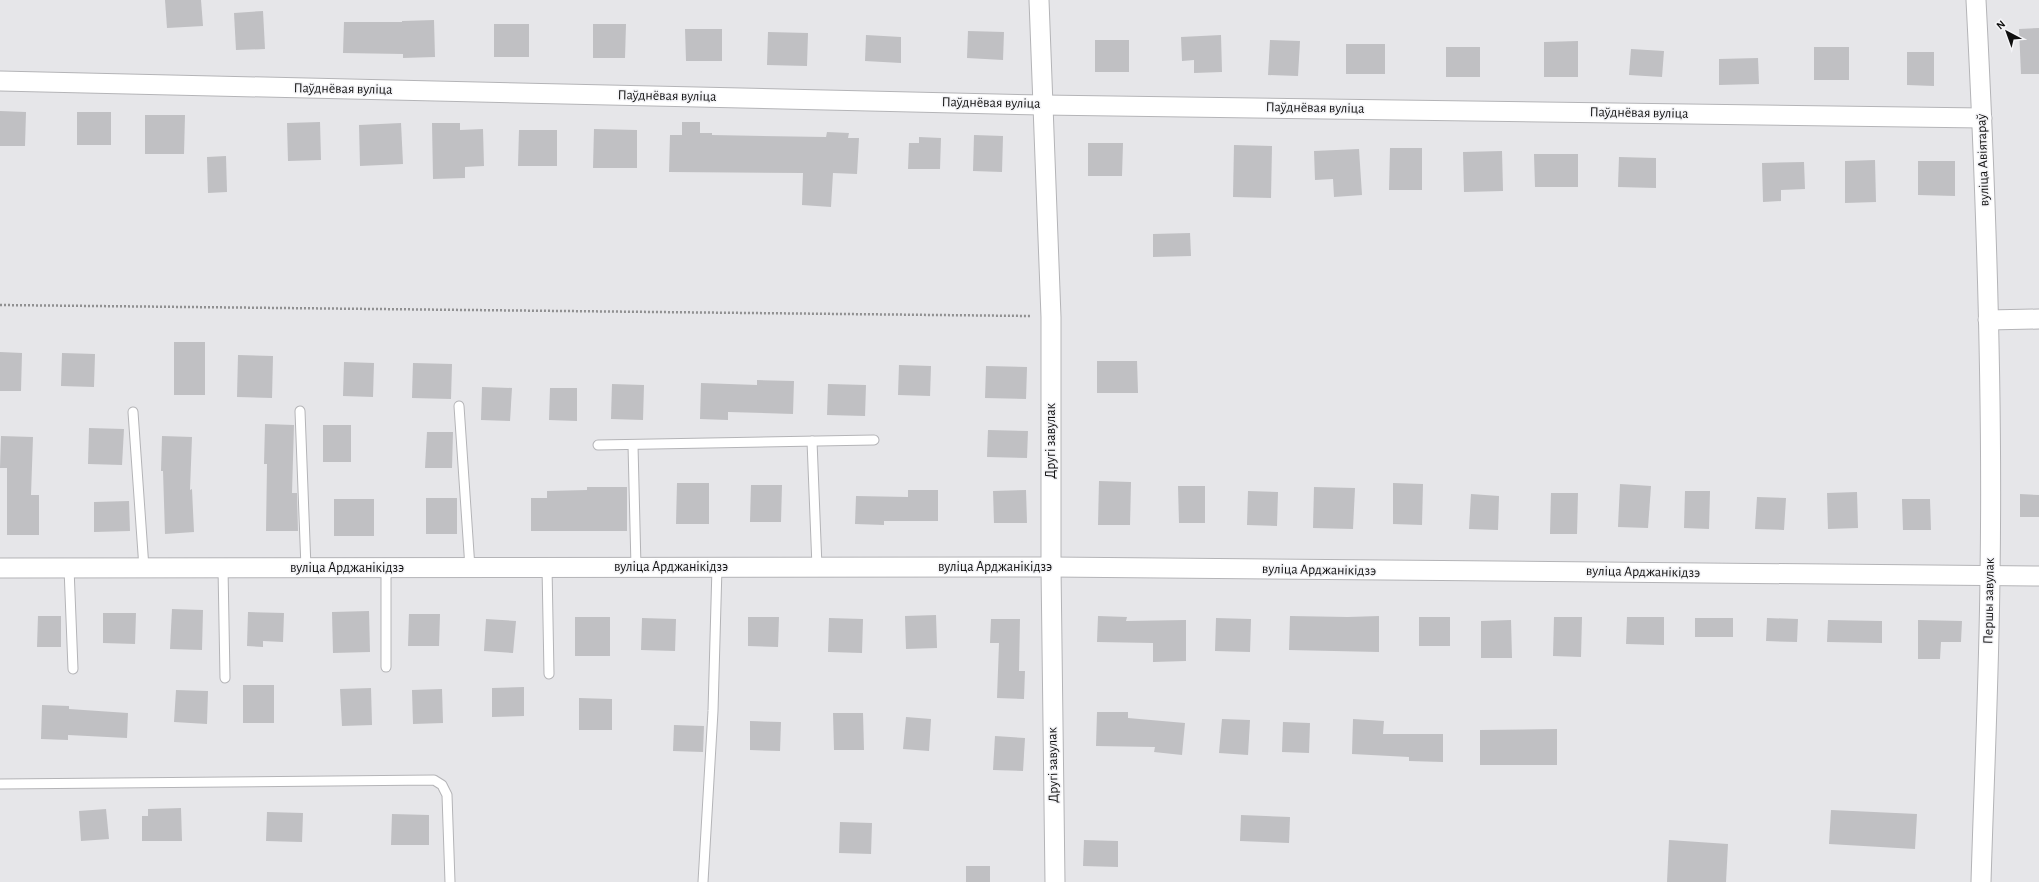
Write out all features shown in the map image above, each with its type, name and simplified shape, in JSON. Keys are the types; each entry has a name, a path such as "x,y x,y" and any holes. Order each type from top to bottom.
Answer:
{"street":[{"name":"Другі завулак","path":"1039,0 1051,317 1051,567 1055,882"},
{"name":"вуліца Авіятараў","path":"1976,0 1982,118 1988,320"},
{"name":"Паўднёвая вуліца","path":"0,81 1043,105 1982,118"},
{"path":"1988,320 2039,319"},
{"name":"Першы завулак","path":"1981,882 1990,576 1988,320"},
{"name":"вуліца Арджанікідзэ","path":"0,568 1051,567 2039,576"}],"lane":[{"path":"459,406 470,568"},
{"path":"300,411 306,568"},
{"path":"133,412 144,568"},
{"path":"598,445 874,440"},
{"path":"812,441 817,567"},
{"path":"633,445 636,567"},
{"path":"547,567 549,674"},
{"path":"703,882 713,711 717,567"},
{"path":"69,568 73,669"},
{"path":"222,568 225,678"},
{"path":"386,568 386,666"},
{"path":"0,784 434,780 442,785 447,795 450,882"}],"path":[{"path":"0,305 1051,317"}],"building":[{"path":"165,0 201,0 203,26 167,28"},
{"path":"263,11 265,49 236,50 234,13"},
{"path":"434,20 435,57 403,58 403,54 343,53 344,22 402,22"},
{"path":"494,24 529,24 529,57 494,57"},
{"path":"593,24 626,24 625,58 593,58"},
{"path":"2039,28 2039,74 2021,74 2019,29"},
{"path":"685,29 722,29 722,61 686,61"},
{"path":"968,31 1004,32 1003,60 967,58"},
{"path":"768,32 808,33 807,66 767,65"},
{"path":"866,35 901,37 901,63 865,61"},
{"path":"1221,35 1222,72 1194,73 1194,60 1182,61 1181,37"},
{"path":"1095,40 1129,40 1129,72 1095,72"},
{"path":"1270,40 1300,41 1298,76 1268,75"},
{"path":"1578,41 1578,77 1544,77 1544,42"},
{"path":"1346,44 1385,44 1385,74 1346,74"},
{"path":"1446,47 1480,47 1480,77 1446,77"},
{"path":"1814,47 1849,47 1849,80 1814,80"},
{"path":"1631,49 1664,51 1662,77 1629,75"},
{"path":"1907,52 1934,52 1934,86 1907,85"},
{"path":"1758,58 1759,84 1719,85 1719,59"},
{"path":"0,111 26,112 25,146 0,146"},
{"path":"77,112 111,112 111,145 77,145"},
{"path":"145,115 185,115 184,154 145,154"},
{"path":"320,122 321,160 288,161 287,123"},
{"path":"682,122 700,122 700,133 712,133 712,135 826,137 827,132 849,133 848,138 859,138 857,174 833,173 831,207 802,205 803,173 669,172 670,135 682,135"},
{"path":"401,123 403,164 360,166 359,125"},
{"path":"432,123 460,123 460,130 483,129 484,166 465,167 465,178 433,179"},
{"path":"594,129 637,130 637,168 593,168"},
{"path":"519,130 557,130 557,166 518,166"},
{"path":"974,135 1003,136 1002,172 973,171"},
{"path":"919,137 941,138 940,169 908,169 909,143 919,143"},
{"path":"1088,143 1123,143 1122,176 1088,176"},
{"path":"1234,145 1272,146 1271,198 1233,197"},
{"path":"1390,148 1422,148 1422,190 1389,190"},
{"path":"1359,149 1362,195 1334,197 1333,179 1315,180 1314,151"},
{"path":"1502,151 1503,191 1464,192 1463,152"},
{"path":"1534,154 1578,154 1578,187 1535,187"},
{"path":"226,156 227,192 208,193 207,157"},
{"path":"1619,157 1656,158 1656,188 1618,187"},
{"path":"1875,160 1876,202 1845,203 1845,161"},
{"path":"1918,161 1955,161 1955,196 1918,195"},
{"path":"1804,162 1805,189 1781,190 1781,201 1763,202 1762,163"},
{"path":"1190,233 1191,256 1153,257 1153,234"},
{"path":"174,342 205,342 205,395 174,395"},
{"path":"0,352 22,353 21,391 0,391"},
{"path":"62,353 95,354 94,387 61,386"},
{"path":"238,355 273,356 272,398 237,397"},
{"path":"1097,361 1137,361 1138,393 1097,393"},
{"path":"344,362 374,363 373,397 343,396"},
{"path":"413,363 452,364 451,399 412,398"},
{"path":"899,365 931,366 930,396 898,395"},
{"path":"986,366 1027,367 1026,399 985,398"},
{"path":"757,380 794,381 793,414 728,412 728,420 700,419 701,383 757,385"},
{"path":"612,384 644,385 643,420 611,419"},
{"path":"828,384 866,385 865,416 827,415"},
{"path":"482,387 512,388 510,421 481,420"},
{"path":"550,388 577,388 577,421 549,420"},
{"path":"265,424 294,425 292,493 297,493 298,531 266,531 267,464 264,464"},
{"path":"323,425 351,425 351,462 323,462"},
{"path":"89,428 124,429 122,465 88,464"},
{"path":"988,430 1028,431 1027,458 987,457"},
{"path":"427,432 453,432 452,468 425,468"},
{"path":"1,436 33,437 31,495 39,495 39,535 7,535 7,468 0,468"},
{"path":"162,436 192,437 190,490 192,489 194,532 165,534 163,471 161,471"},
{"path":"1099,481 1131,482 1130,525 1098,525"},
{"path":"677,483 709,483 709,524 676,524"},
{"path":"1393,483 1423,484 1422,525 1393,524"},
{"path":"1620,484 1651,486 1648,528 1618,527"},
{"path":"751,485 782,485 781,522 750,522"},
{"path":"1178,486 1205,486 1205,523 1179,523"},
{"path":"587,487 627,487 627,531 531,531 531,498 547,498 547,491 587,490"},
{"path":"1314,487 1355,488 1353,529 1313,528"},
{"path":"908,490 938,490 938,521 884,521 884,525 855,524 856,496 908,497"},
{"path":"1026,490 1027,523 994,523 993,491"},
{"path":"1248,491 1278,492 1277,526 1247,525"},
{"path":"1685,491 1710,491 1709,529 1684,528"},
{"path":"1857,492 1858,528 1828,529 1827,493"},
{"path":"1551,493 1578,493 1577,534 1550,534"},
{"path":"1471,494 1499,496 1498,530 1469,529"},
{"path":"2020,494 2039,495 2039,517 2020,517"},
{"path":"1757,497 1786,498 1784,530 1755,529"},
{"path":"426,498 457,498 457,534 426,534"},
{"path":"334,499 374,499 374,536 334,536"},
{"path":"1902,499 1930,499 1931,530 1903,530"},
{"path":"129,501 130,531 94,532 94,502"},
{"path":"172,609 203,610 202,650 170,649"},
{"path":"369,611 370,652 333,653 332,612"},
{"path":"248,612 284,613 283,642 263,641 263,647 247,646"},
{"path":"103,613 136,613 135,644 103,643"},
{"path":"409,614 440,614 439,646 408,646"},
{"path":"936,615 937,648 906,649 905,616"},
{"path":"38,616 61,616 61,647 37,647"},
{"path":"1098,616 1127,617 1126,621 1186,620 1186,661 1153,662 1153,643 1097,642"},
{"path":"1290,616 1379,616 1379,652 1289,650"},
{"path":"575,617 610,617 610,656 575,656"},
{"path":"748,617 779,617 778,647 748,646"},
{"path":"1419,617 1450,617 1450,646 1419,646"},
{"path":"1554,617 1582,617 1581,657 1553,656"},
{"path":"1627,617 1664,617 1664,645 1626,644"},
{"path":"642,618 676,619 675,651 641,650"},
{"path":"829,618 863,619 862,653 828,652"},
{"path":"1216,618 1251,619 1250,652 1215,651"},
{"path":"1695,618 1733,618 1733,637 1695,637"},
{"path":"1767,618 1798,619 1797,642 1766,641"},
{"path":"486,619 516,621 513,653 484,651"},
{"path":"991,619 1020,619 1019,671 1025,671 1024,699 997,698 999,643 990,643"},
{"path":"1511,620 1512,658 1481,658 1481,621"},
{"path":"1828,620 1882,621 1882,643 1827,642"},
{"path":"1918,620 1962,621 1961,642 1941,642 1940,659 1918,659"},
{"path":"243,685 274,685 274,723 243,723"},
{"path":"524,687 524,716 492,717 492,688"},
{"path":"371,688 372,725 342,726 340,689"},
{"path":"442,689 443,723 413,724 412,690"},
{"path":"176,690 208,691 207,724 174,722"},
{"path":"579,698 612,699 612,730 579,730"},
{"path":"42,705 69,706 69,709 128,713 127,738 68,735 68,740 41,739"},
{"path":"1097,712 1128,712 1128,718 1185,723 1182,755 1154,752 1155,747 1096,746"},
{"path":"833,713 863,713 864,750 834,750"},
{"path":"906,717 931,719 929,751 903,749"},
{"path":"1222,719 1250,720 1248,755 1219,753"},
{"path":"1353,719 1384,721 1383,734 1443,734 1443,762 1409,761 1409,757 1352,754"},
{"path":"750,721 781,722 780,751 750,750"},
{"path":"1283,722 1310,723 1309,753 1282,752"},
{"path":"674,725 704,726 703,752 673,751"},
{"path":"1557,729 1557,765 1480,765 1480,730"},
{"path":"995,736 1025,738 1023,771 993,770"},
{"path":"181,808 182,841 142,841 142,816 148,816 148,809"},
{"path":"106,809 109,839 81,841 79,811"},
{"path":"1831,810 1917,814 1915,849 1829,844"},
{"path":"267,812 303,813 302,842 266,841"},
{"path":"392,814 429,815 429,845 391,845"},
{"path":"1241,815 1290,817 1289,843 1240,841"},
{"path":"840,822 872,823 871,854 839,853"},
{"path":"1084,840 1118,841 1118,867 1083,866"},
{"path":"1669,840 1728,844 1726,882 1667,882"},
{"path":"966,866 990,866 990,882 966,882"}]}
